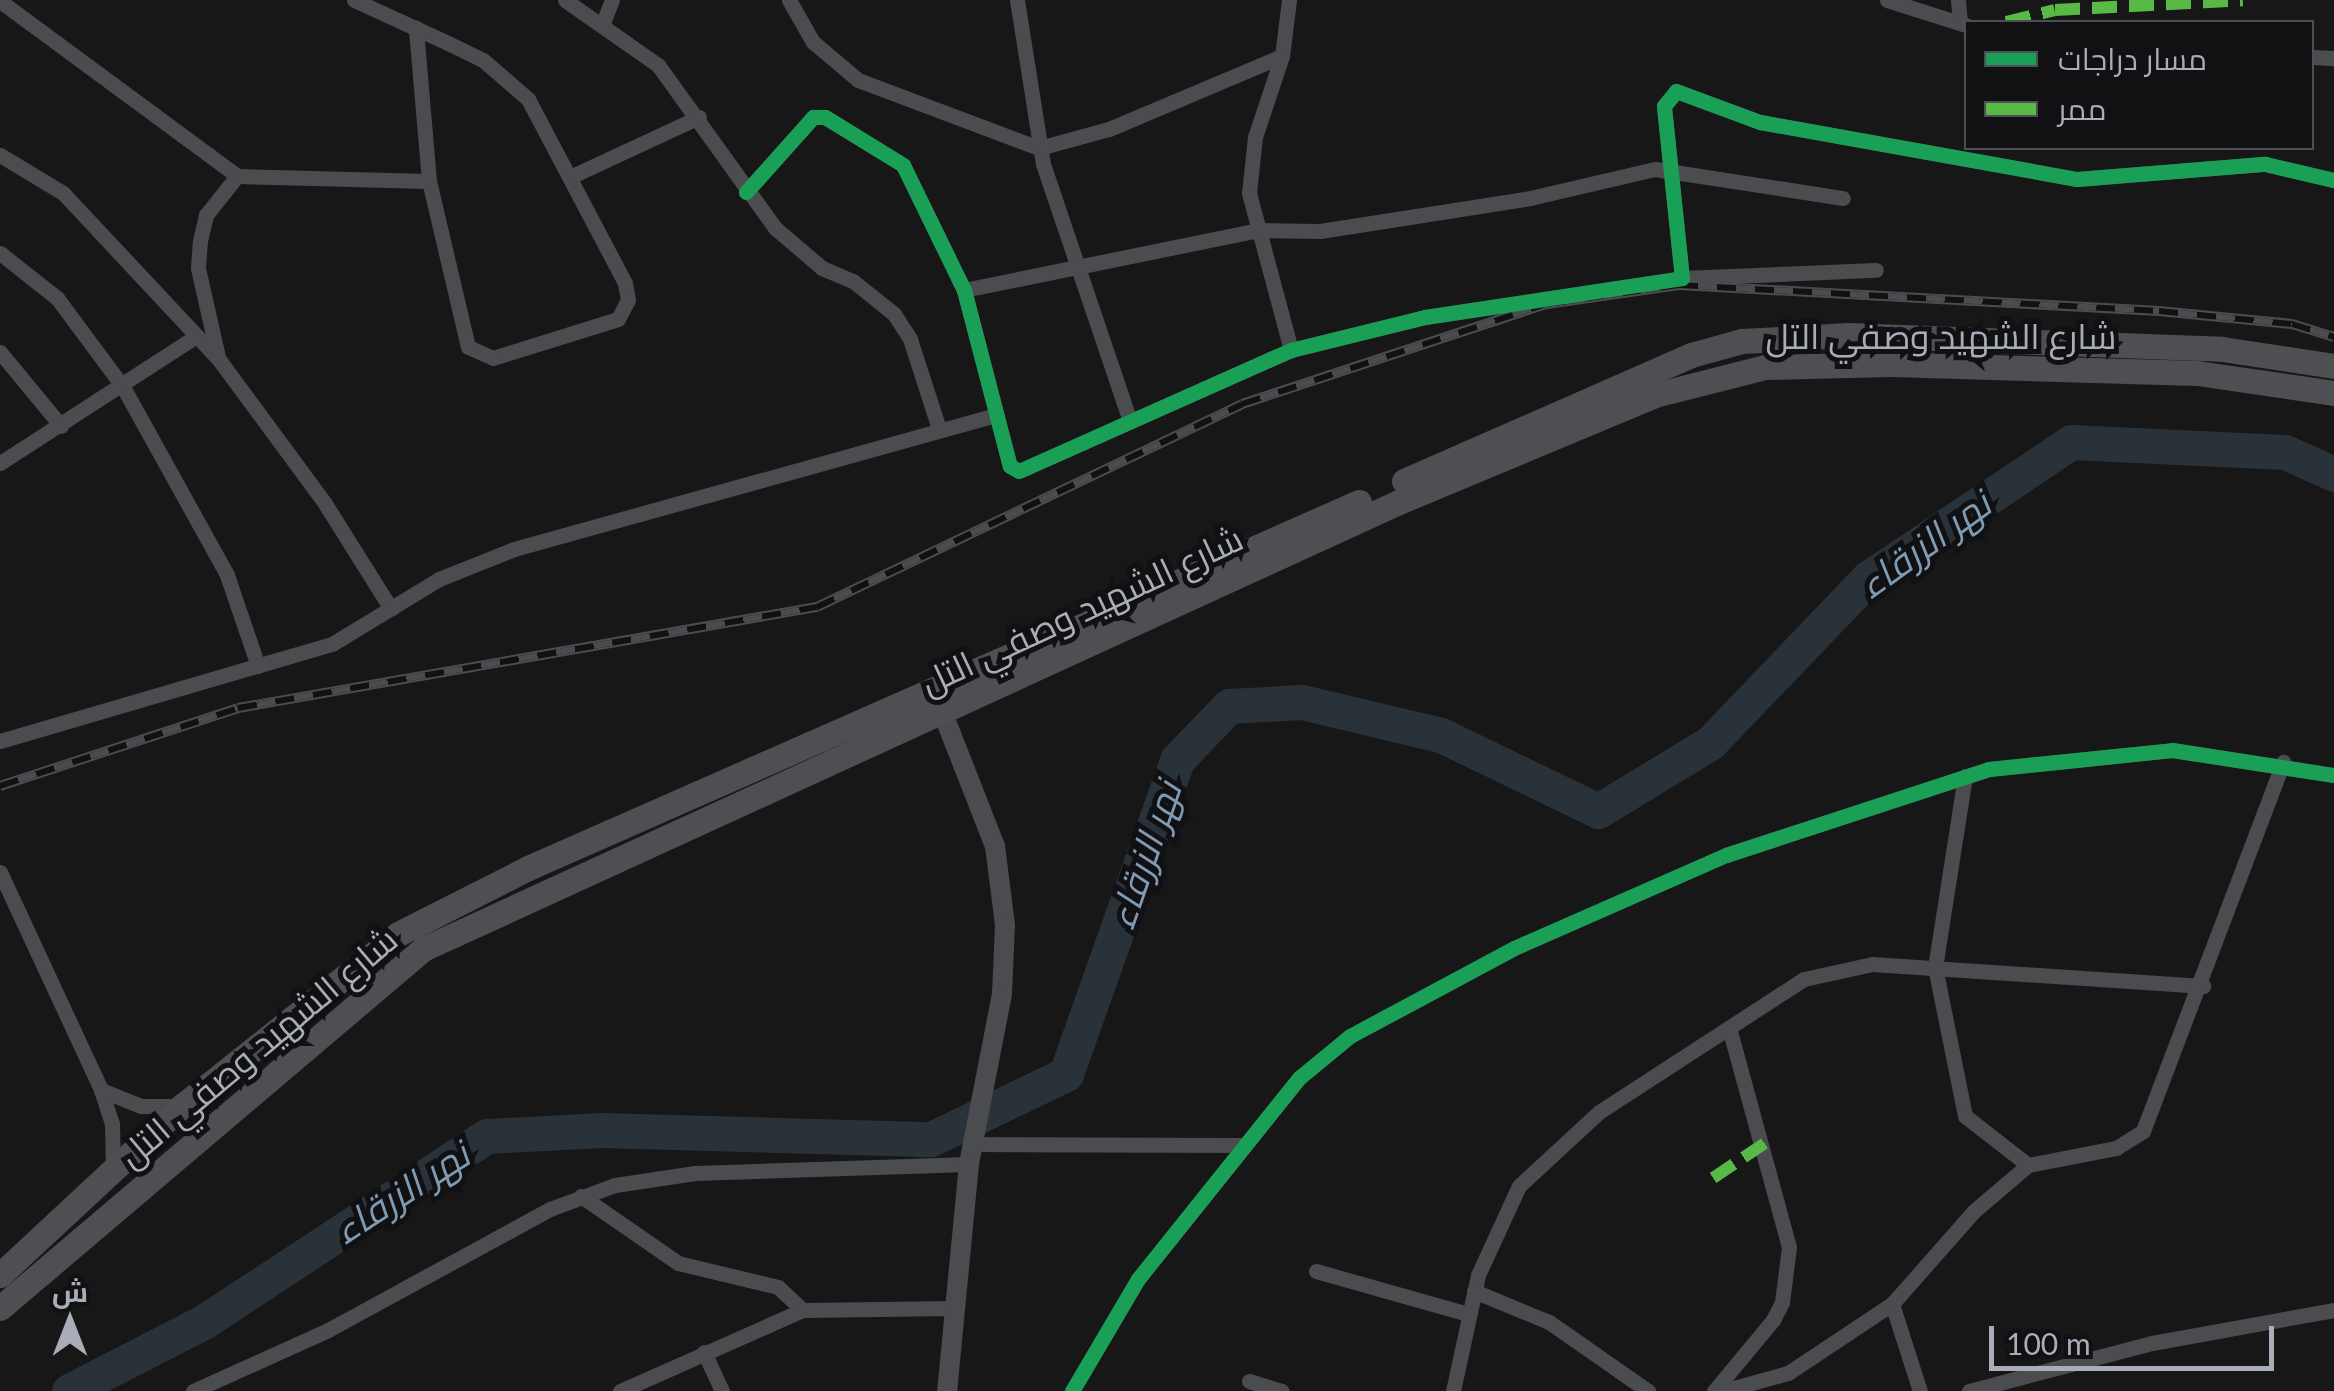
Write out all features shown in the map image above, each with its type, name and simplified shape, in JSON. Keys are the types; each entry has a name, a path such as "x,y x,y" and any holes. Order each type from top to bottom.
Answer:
{"main road":[{"name":"شارع الشهيد وصفي التل","path":"0,1275 113,1176 182,1106 292,1013 398,934 514,875 1691,355 1762,338 1848,335 2222,349 2334,366"},
{"path":"1762,338 1765,367"},
{"name":"شارع الشهيد وصفي التل","path":"0,1308 396,966 462,928 1399,502 1656,395 1765,367 1891,364 2197,373 2334,394"},
{"path":"292,1013 313,1039"}],"street":[{"path":"354,0 416,28 507,77 528,98 625,283 626,307 601,329 483,358 468,347 430,181 416,28"},
{"path":"565,0 658,65 699,117 746,192 794,246 894,314 910,339 938,428"},
{"path":"603,23 612,0"},
{"path":"789,0 813,42 858,80 1039,148 1110,129 1282,56"},
{"path":"1017,0 1039,148 1129,418"},
{"path":"1288,0 1282,56 1249,169 1258,230 1291,350"},
{"path":"1887,0 1963,24 1958,0"},
{"path":"0,1 237,176 430,181"},
{"path":"1682,278 1666,169 1664,100 1676,91 1760,122 2078,180 2265,164 2334,180"},
{"path":"572,176 699,117"},
{"path":"746,192 809,121 825,117 902,164 964,290 1010,466 1019,471 1129,418 1291,350 1426,317 1682,278 1876,270"},
{"path":"0,156 62,193 220,361 324,502 392,609"},
{"path":"964,290 1258,230 1320,232 1666,169 1843,198"},
{"path":"220,361 198,268 206,216 237,176"},
{"path":"0,253 56,298 123,387 227,575 258,666"},
{"path":"0,462 123,387 194,337"},
{"path":"0,352 61,426"},
{"path":"0,741 332,644 439,580 514,550 938,428 996,415"},
{"path":"942,712 1000,871 1004,979 971,1154 947,1391"},
{"path":"1072,1391 1106,1324 1240,1145 1322,1057 1456,977 1675,874 1965,776 2123,751 2172,750 2283,762 2334,775"},
{"path":"1723,1391 1788,1373 1892,1304 1974,1210 2028,1165 2105,1152 2142,1131 2202,986 2283,762"},
{"path":"1965,776 1936,967 1965,1116 2028,1165"},
{"path":"0,872 101,1090 112,1123 113,1176"},
{"path":"1453,1391 1474,1291 1504,1211 1536,1168 1599,1112 1824,972 1872,964 2202,986"},
{"path":"1714,1391 1773,1320 1782,1302 1789,1246 1730,1028"},
{"path":"101,1090 140,1106 182,1106"},
{"path":"193,1391 328,1330 581,1196 640,1178 971,1154 1240,1145"},
{"path":"581,1196 678,1263 778,1287 803,1310"},
{"path":"1316,1270 1468,1314"},
{"path":"1474,1291 1549,1322 1648,1391"},
{"path":"1892,1304 1920,1391"},
{"path":"621,1391 803,1310 955,1308"},
{"path":"1969,1391 2152,1343 2334,1310"},
{"path":"704,1352 722,1391"},
{"path":"1249,1381 1282,1391"}],"waterway":[{"name":"نهر الزرقاء","path":"69,1391 205,1321 487,1136 601,1130 931,1139 1066,1074 1177,760 1229,706 1302,702 1441,735 1598,811 1710,743 1868,578 2071,442 2285,452 2334,474"}],"railway":[{"path":"0,786 238,708 817,607 1242,404 1547,304 1679,285 2159,311 2292,324 2334,337"}],"marked path":[{"path":"2014,20 2055,10 2243,0"},
{"path":"1713,1178 1765,1143"}],"cycle path":[{"path":"746,192 813,117 825,117 903,165 964,290 1010,466 1019,471 1291,350 1425,317 1682,278 1664,106 1676,91 1760,122 2077,179 2265,164 2334,180"},
{"path":"1072,1391 1138,1279 1299,1078 1350,1036 1514,948 1726,855 1989,769 2172,750 2334,775"}]}
